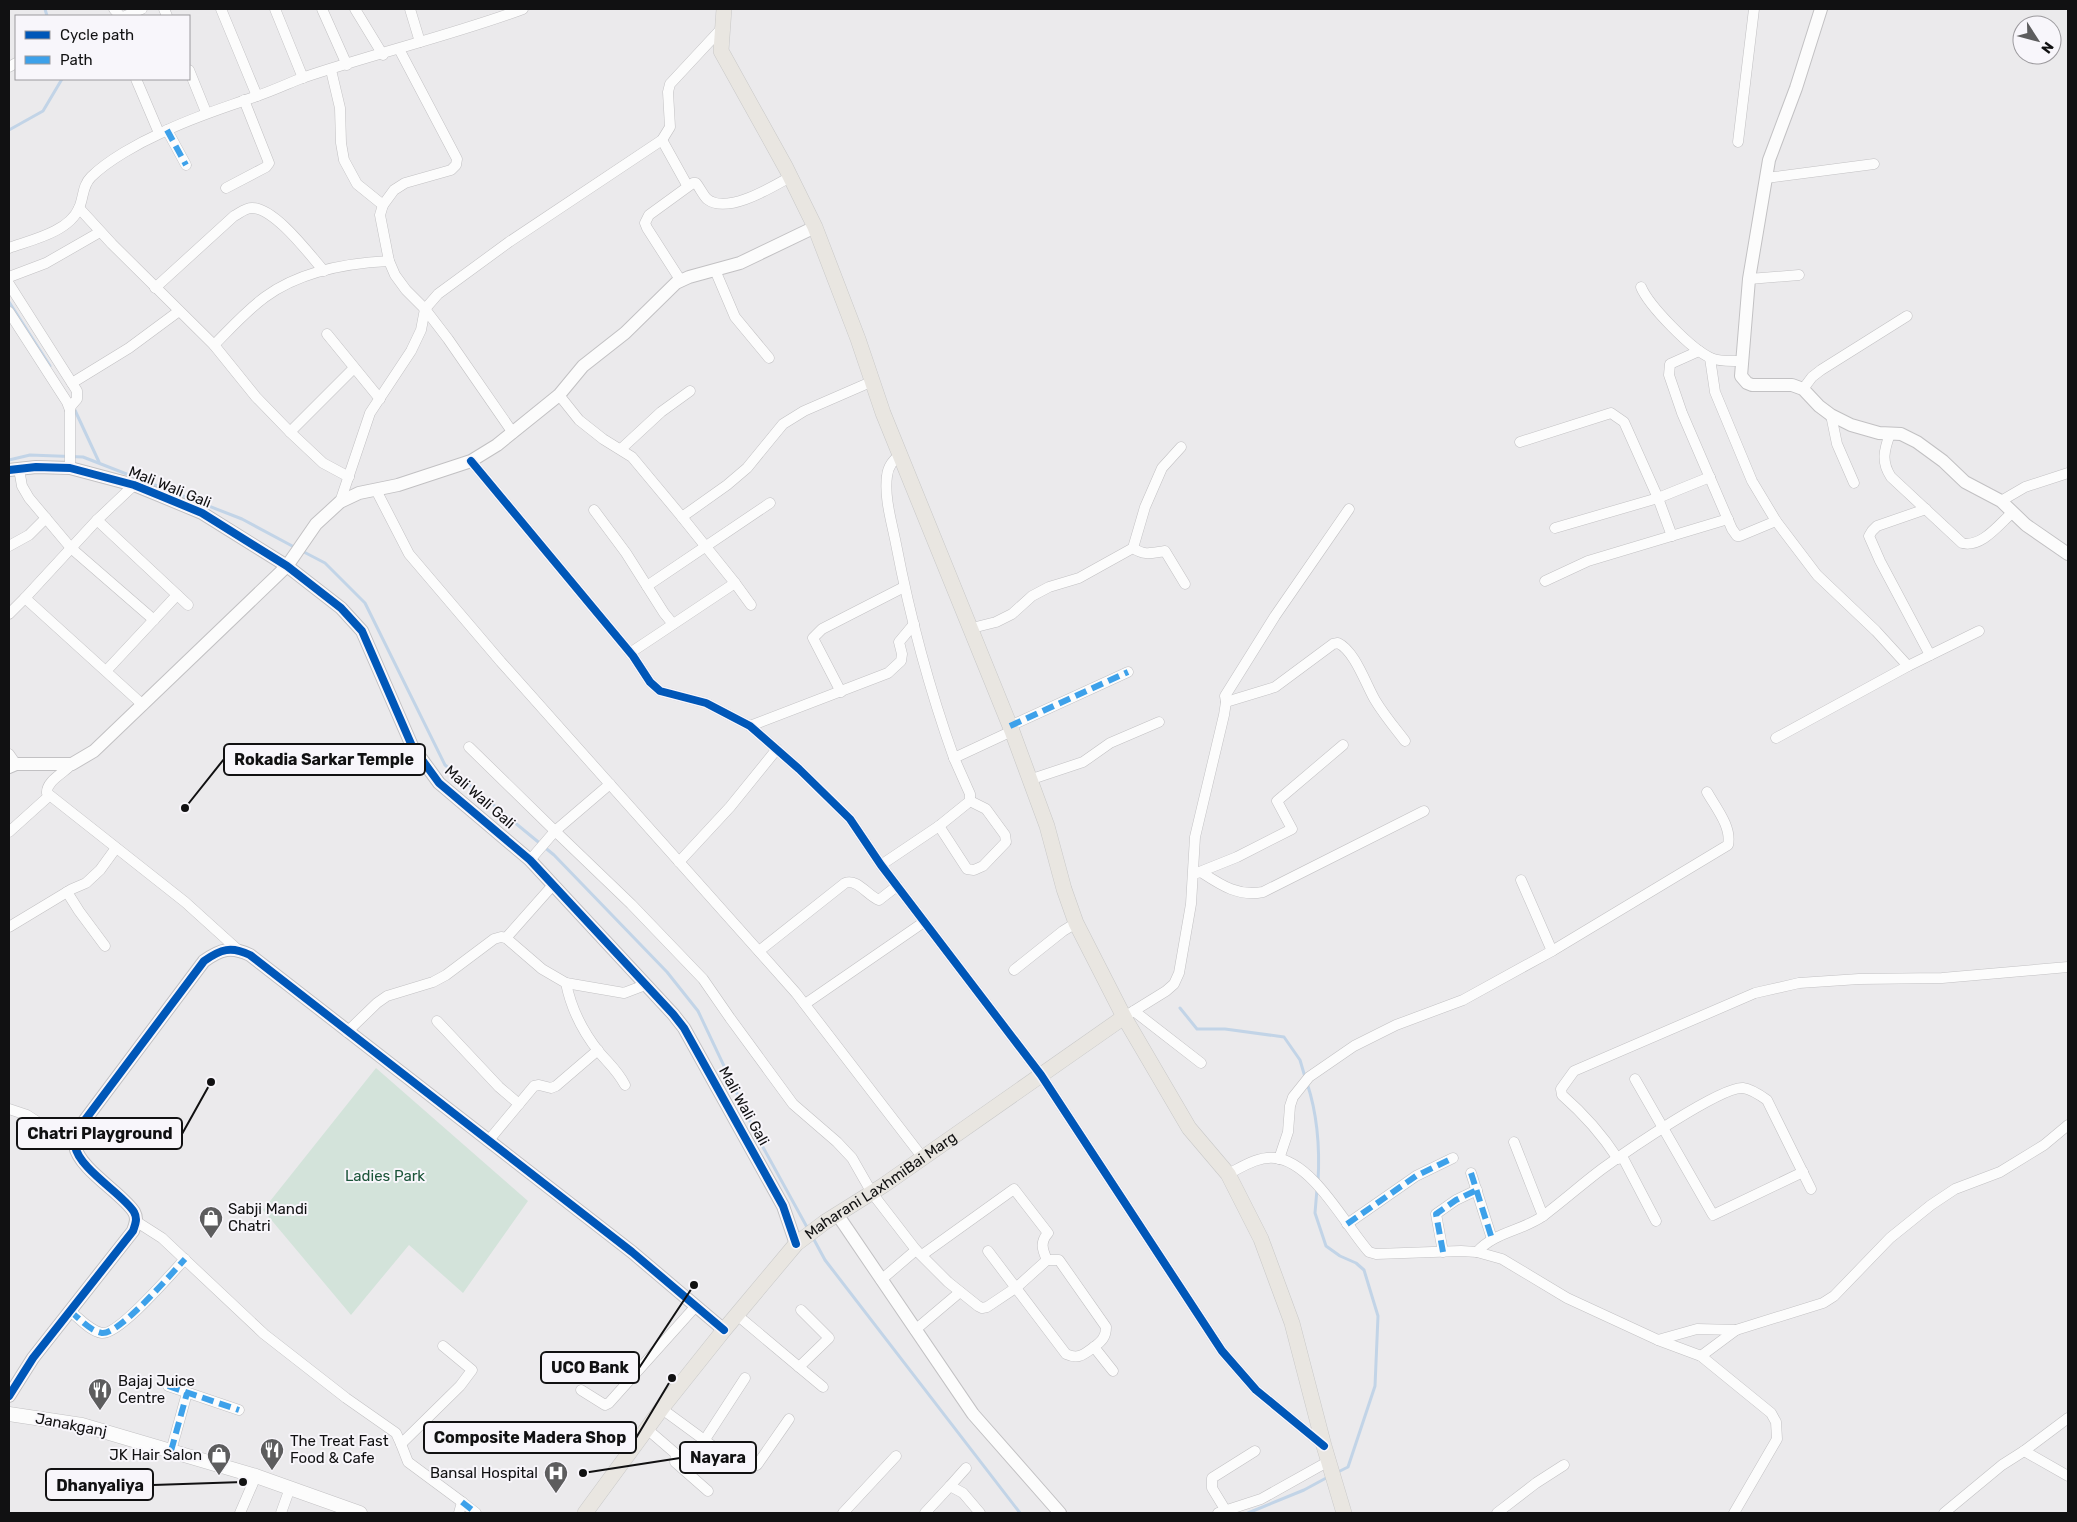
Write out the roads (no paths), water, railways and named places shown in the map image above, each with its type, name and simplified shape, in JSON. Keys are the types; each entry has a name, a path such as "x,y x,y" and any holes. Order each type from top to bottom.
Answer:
{"main road":[{"path":"724,9 722,51 790,177 814,228 900,454 1011,728 1047,826 1064,890 1076,923 1129,1014 1189,1128 1228,1174 1260,1238 1289,1314 1344,1513"},
{"name":"Maharani LaxhmiBai Marg","path":"585,1513 647,1428 724,1330 800,1241 831,1218 923,1158 1129,1014"},
{"name":"Janakganj","path":"9,1414 82,1425 256,1476 360,1513"}],"street":[{"path":"127,15 142,9"},
{"path":"221,9 257,96"},
{"path":"275,9 303,78"},
{"path":"322,9 347,65"},
{"path":"355,9 383,54"},
{"path":"410,9 420,42"},
{"path":"9,248 56,230 74,217 80,208 85,184 104,165 163,132 206,112 257,96 303,78 523,9"},
{"path":"1738,142 1754,9"},
{"path":"1821,9 1796,88 1770,160 1766,178 1749,279 1741,376 1747,383 1792,385 1803,389 1819,406 1831,415 1879,433 1901,434 1918,442 1943,461 1965,482 1991,497 2001,500 2026,525 2068,554"},
{"path":"340,502 370,413 411,351 421,330 425,309 438,294 509,242 662,140 670,126 668,92 670,84 723,27"},
{"path":"399,49 453,152 456,165 451,170 405,183 394,190 383,205 380,215 389,261 395,275 406,290 425,309 513,433"},
{"path":"331,70 340,108 341,143 344,160 357,184 383,205"},
{"path":"190,72 206,112"},
{"path":"137,80 163,132 186,165"},
{"path":"226,188 266,167 269,163 244,100"},
{"path":"662,140 688,185"},
{"path":"1766,178 1874,164"},
{"path":"681,281 647,228 645,222 649,215 688,185 696,183 706,198 720,203 736,202 790,177"},
{"path":"80,208 100,232 214,345 256,398 323,463 349,477"},
{"path":"156,288 234,216 252,208 269,215 285,228 324,271"},
{"path":"724,1330 632,1252 489,1140 347,1032 250,955 236,949 185,902 50,796 47,788 50,783 63,774 72,764 94,750 287,566 316,524 340,502 359,493 376,490 471,461 513,433 559,395 583,366 625,334 667,291 681,281 740,263 814,228"},
{"path":"9,277 46,262 100,232"},
{"path":"214,345 264,298 280,288 324,271 359,262 389,261"},
{"path":"716,270 734,317 769,358"},
{"path":"1749,279 1799,275"},
{"path":"9,284 12,299 78,391 73,405 70,464"},
{"path":"1641,287 1645,297 1654,308 1699,350 1710,358 1742,361"},
{"path":"72,383 129,348 179,311"},
{"path":"9,312 67,402 73,405"},
{"path":"1803,389 1812,377 1821,370 1907,316"},
{"path":"327,334 380,399"},
{"path":"1699,350 1670,364 1669,375 1682,413 1732,529 1737,536 1740,536 1776,521"},
{"path":"1710,358 1715,392 1752,480 1776,521 1817,575 1876,631 1908,666"},
{"path":"290,432 354,368"},
{"path":"682,517 727,485 746,468 783,424 804,411 873,381"},
{"path":"621,449 661,412 690,391"},
{"path":"559,395 579,420 632,458 707,546 751,605"},
{"path":"1520,442 1611,414 1624,422 1658,498 1672,536"},
{"path":"1831,415 1837,444 1854,483"},
{"path":"1890,434 1884,451 1885,468 1891,477 1962,543 1969,545 1979,541 2013,512"},
{"path":"972,628 996,622 1012,614 1032,596 1049,587 1079,578 1133,548 1145,507 1162,468 1181,447"},
{"path":"900,454 890,465 886,482 890,515 904,587 924,665 954,758 970,794 970,801"},
{"path":"471,461 630,653 650,682 660,691 706,703 750,726 777,749 850,819 881,865 1041,1075 1222,1351 1256,1390 1324,1446"},
{"name":"Mali Wali Gali","path":"14,470 70,464 134,485 202,513 287,566 341,608 362,631 412,746 440,783 534,855 553,885 672,1014 695,1046 783,1206 800,1241"},
{"path":"14,470 29,498 71,548 154,620"},
{"path":"2001,500 2025,487 2068,473"},
{"path":"1555,528 1658,498 1710,477"},
{"path":"9,614 97,520 134,485"},
{"path":"376,490 408,554 501,662 805,1004 923,1158"},
{"path":"647,586 770,504"},
{"path":"1201,1063 1129,1014 1166,991 1174,984 1179,973 1197,873 1195,837 1213,765 1226,702 1225,696 1239,672 1349,509"},
{"path":"1926,509 1878,526 1869,536 1880,561 1930,655"},
{"path":"594,510 673,624"},
{"path":"9,546 29,534 46,518"},
{"path":"1545,581 1588,561 1728,519"},
{"path":"97,520 188,605"},
{"path":"1133,548 1142,554 1150,555 1165,551 1185,584"},
{"path":"630,653 735,583"},
{"path":"841,692 813,638 822,629 904,587"},
{"path":"107,670 177,595"},
{"path":"24,598 143,704"},
{"path":"750,726 888,673 901,661 902,654 899,642 914,624"},
{"path":"1776,738 1908,666 1979,631"},
{"path":"1226,702 1275,687 1338,643 1347,650 1374,699 1405,741"},
{"path":"954,758 1011,728 1128,672"},
{"path":"1029,780 1083,762 1110,743 1159,722"},
{"path":"1197,873 1237,857 1292,829 1277,801 1343,745"},
{"path":"469,747 631,904 704,978 730,1018 793,1104 837,1142 852,1158 872,1193 919,1252 960,1292 982,1308 987,1307 1017,1287 1047,1260 1059,1260 1106,1327 1106,1334 1102,1341 1079,1358 1066,1354 1017,1287 988,1251"},
{"path":"679,862 730,807 777,749"},
{"path":"11,762 72,764"},
{"path":"534,855 546,840 610,784"},
{"path":"1279,1159 1288,1132 1290,1106 1293,1097 1306,1080 1354,1046 1396,1026 1463,1000 1552,951 1728,845 1730,836 1727,828 1707,792"},
{"path":"9,832 50,796"},
{"path":"881,865 939,826 970,801"},
{"path":"939,826 968,869 974,870 983,866 1003,847 1006,842 1005,835 986,809 970,801"},
{"path":"1197,873 1238,892 1250,894 1263,892 1424,811"},
{"path":"9,927 86,882 100,870 116,848"},
{"path":"1521,880 1552,951"},
{"path":"759,951 845,883 850,881 856,883 879,900 897,886"},
{"path":"506,938 553,885"},
{"path":"67,892 105,946"},
{"path":"805,1004 924,922"},
{"path":"1014,970 1062,931 1076,923"},
{"path":"347,1032 387,996 433,982 446,975 494,939 501,937 506,938 542,969 566,983 624,992 645,985"},
{"path":"9,1396 33,1358 133,1231 137,1222 135,1213 101,1181 78,1155 75,1146 76,1135 82,1124 204,961 215,953 236,949"},
{"path":"1656,1221 1620,1158 1587,1117 1562,1095 1562,1089 1574,1071 1755,993 1799,983 1859,979 1942,978 2068,967"},
{"path":"566,983 573,1010 598,1050 614,1066 625,1085"},
{"path":"437,1022 494,1082 519,1104"},
{"path":"489,1140 534,1086 539,1085 551,1088 556,1086 598,1050"},
{"path":"1635,1079 1713,1215 1803,1172"},
{"path":"1477,1252 1485,1243 1492,1239 1531,1224 1543,1216 1663,1128 1724,1092 1743,1088 1760,1094 1766,1100 1811,1189"},
{"path":"9,1109 27,1115 75,1146"},
{"path":"1658,1340 1697,1329 1736,1330 1823,1303 1834,1296 1890,1238 1930,1205 1955,1189 2000,1172 2044,1145 2068,1125"},
{"path":"1514,1142 1543,1216"},
{"path":"1347,1224 1416,1176 1453,1158"},
{"path":"1228,1174 1256,1160 1279,1159 1291,1164 1317,1184 1369,1252 1376,1254 1477,1252 1502,1259 1567,1298 1658,1340 1701,1356 1770,1413 1776,1422 1777,1438 1734,1513"},
{"path":"1471,1174 1492,1239"},
{"path":"881,1280 919,1252 1014,1189 1048,1233 1044,1238 1042,1247 1047,1260"},
{"path":"1443,1252 1436,1214 1456,1200 1477,1190"},
{"path":"831,1218 881,1280 973,1414 1060,1513"},
{"path":"137,1222 153,1230 264,1334 346,1398 396,1433 408,1462 476,1513"},
{"path":"70,1310 94,1330 101,1333 115,1329 185,1260"},
{"path":"915,1330 960,1292"},
{"path":"581,1390 601,1404 609,1403 695,1307"},
{"path":"799,1367 829,1338 801,1310"},
{"path":"737,1315 823,1387"},
{"path":"1701,1356 1736,1330"},
{"path":"401,1444 460,1386 472,1370 443,1346"},
{"path":"1094,1347 1113,1371"},
{"path":"704,1441 745,1378"},
{"path":"168,1386 239,1410"},
{"path":"171,1451 188,1392"},
{"path":"662,1410 737,1464 748,1467 756,1465 788,1419"},
{"path":"1944,1513 1954,1509 2002,1465 2068,1418"},
{"path":"647,1428 676,1454 675,1462 708,1491"},
{"path":"1255,1451 1212,1478 1212,1488 1222,1512 1261,1499 1330,1464"},
{"path":"2024,1451 2068,1476"},
{"path":"843,1513 896,1456"},
{"path":"1497,1513 1536,1483 1564,1465"},
{"path":"925,1513 966,1468"},
{"path":"240,1513 256,1476"},
{"path":"950,1486 963,1493 980,1513"},
{"path":"281,1513 290,1488"},
{"path":"459,1513 462,1502"}],"waterway":[{"path":"45,9 47,15"},
{"path":"9,130 43,111 61,80"},
{"path":"9,302 50,366"},
{"path":"73,406 99,462"},
{"path":"9,460 30,455 83,457 242,519 296,548"},
{"path":"302,551 325,563 365,603 445,765 554,855 667,972 698,1011 759,1140 808,1229"},
{"path":"1180,1008 1197,1029 1225,1029 1284,1037 1300,1060 1305,1077"},
{"path":"1307,1083 1314,1108 1317,1132 1318,1182"},
{"path":"1317,1189 1315,1213 1326,1246 1340,1256 1356,1263 1364,1270 1378,1316 1375,1386 1348,1467 1336,1473"},
{"path":"812,1236 825,1260 1020,1513"},
{"path":"1248,1513 1304,1490 1328,1477"}],"place":[{"name":"Rokadia Sarkar Temple","path":"185,808"},
{"name":"Chatri Playground","path":"211,1082"},
{"name":"Sabji Mandi Chatri","path":"211,1239"},
{"name":"UCO Bank","path":"694,1285"},
{"name":"Composite Madera Shop","path":"672,1378"},
{"name":"Bajaj Juice Centre","path":"100,1411"},
{"name":"The Treat Fast Food & Cafe","path":"272,1471"},
{"name":"Nayara","path":"583,1473"},
{"name":"JK Hair Salon","path":"219,1476"},
{"name":"Dhanyaliya","path":"243,1482"},
{"name":"Bansal Hospital","path":"556,1494"}],"park label":[{"name":"Ladies Park","path":"385,1176"}]}
